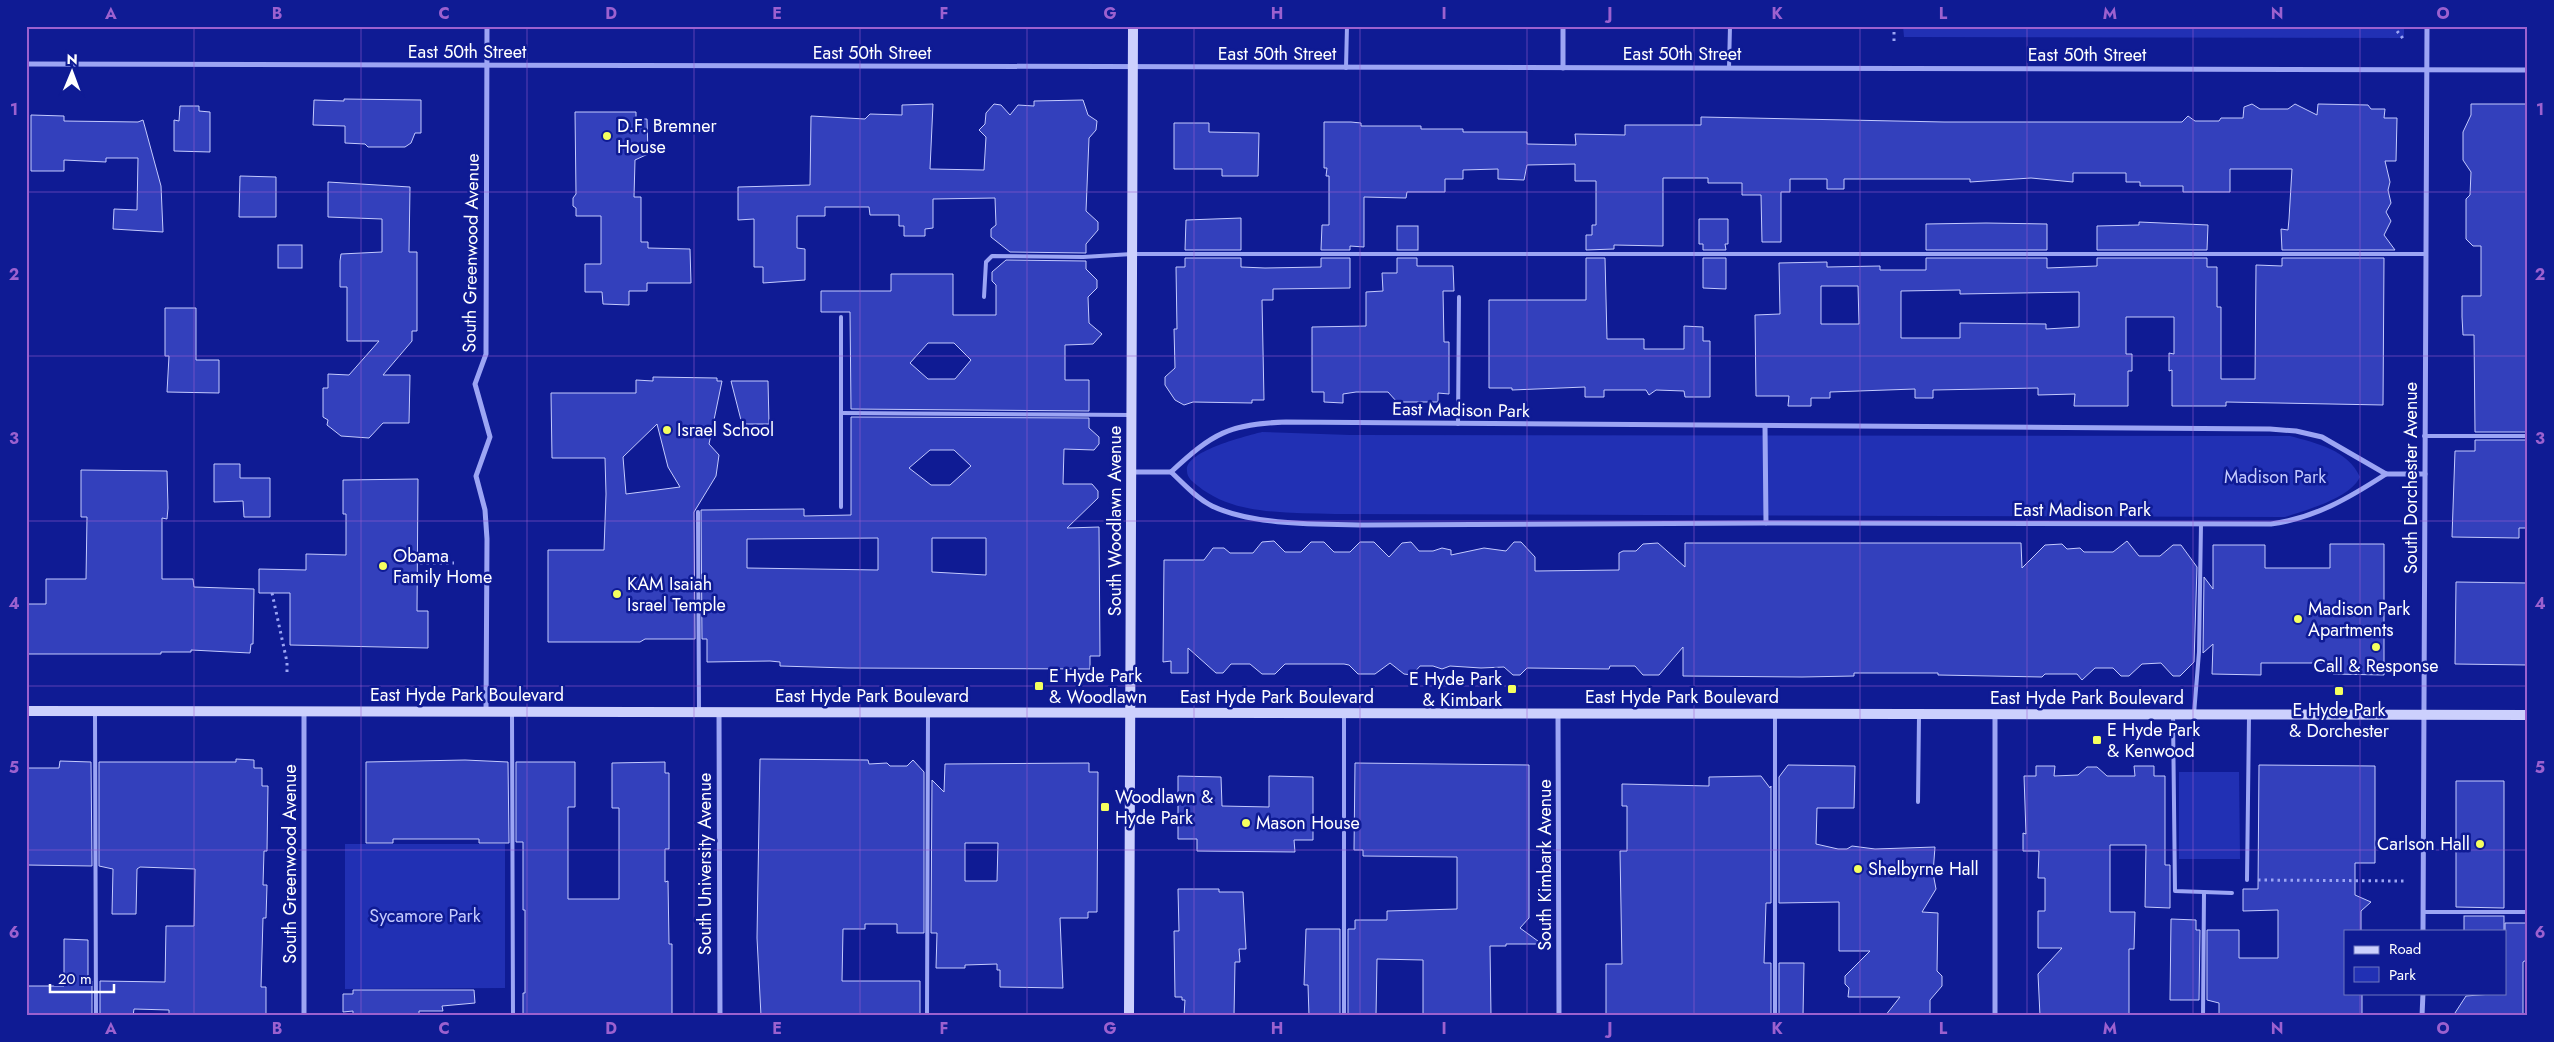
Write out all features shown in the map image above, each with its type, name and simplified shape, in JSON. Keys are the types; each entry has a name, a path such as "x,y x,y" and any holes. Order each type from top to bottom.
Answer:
{"main road":[{"name":"South Woodlawn Avenue","path":"1129,1016 1133,26"},
{"name":"East Hyde Park Boulevard","path":"26,711 2528,715"}],"street":[{"name":"South Greenwood Avenue","path":"486,712 485,510 476,476 490,437 475,384 486,354 487,26"},
{"path":"1563,26 1563,68"},
{"name":"South Dorchester Avenue","path":"2423,930 2426,26"},
{"name":"East 50th Street","path":"26,64 2528,70"},
{"name":"East Madison Park","path":"1258,423 1765,426 2296,431 2322,437 2386,474 2337,504 2292,522 2271,524 1314,524 1269,520 1213,506 1194,494 1171,472 1201,444 1226,430 1258,423"},
{"path":"1765,426 1766,523"},
{"path":"1132,472 1171,472"},
{"path":"2386,474 2425,474"},
{"name":"South Greenwood Avenue","path":"304,711 304,1016"},
{"name":"South University Avenue","path":"719,711 720,1016"},
{"name":"South Kimbark Avenue","path":"1558,713 1560,1016"},
{"path":"1995,714 1995,1016"},
{"path":"2422,1016 2423,994"}],"lane":[{"path":"1346,26 1346,68"},
{"path":"1729,68 1730,26"},
{"path":"984,297 986,262 992,256 1083,257 1132,254 2425,254"},
{"path":"1458,424 1459,297"},
{"path":"841,317 842,507"},
{"path":"842,413 1131,415"},
{"path":"2424,436 2528,436"},
{"path":"698,512 699,711"},
{"path":"2194,714 2198,652 2201,524"},
{"path":"95,711 96,1016"},
{"path":"512,712 513,1016"},
{"path":"927,1016 928,712"},
{"path":"1344,713 1344,1016"},
{"path":"1775,714 1775,1016"},
{"path":"1918,802 1919,714"},
{"path":"2173,714 2175,891 2232,893"},
{"path":"2247,880 2248,714"},
{"path":"2203,1016 2204,892"},
{"path":"2423,912 2528,912"}],"path":[{"path":"1894,26 1894,41"},
{"path":"2393,26 2405,41"},
{"path":"420,563 454,563"},
{"path":"272,593 287,662 287,674"},
{"path":"2247,880 2404,881"}],"green space":[{"path":"1903,26 2404,26 2404,38 1904,37"},
{"name":"Madison Park","path":"1262,432 1350,435 2290,436 2320,445 2339,454 2348,460 2360,477 2355,484 2338,497 2316,507 2285,517 1301,513 1266,511 1231,504 1208,493 1189,478 1187,471 1189,464 1195,457 1231,441"},
{"path":"2179,772 2239,772 2240,859 2179,859"},
{"name":"Sycamore Park","path":"345,844 505,844 505,988 345,989"}],"building":[{"path":"344,99 421,100 421,133 415,133 411,143 405,147 368,147 365,144 345,143 345,126 313,125 314,100 344,101"},
{"path":"1083,100 1088,115 1097,121 1096,130 1089,138 1086,211 1098,222 1098,230 1086,244 1086,253 1010,252 991,237 991,229 996,225 995,198 933,199 933,228 925,229 925,236 904,236 904,226 899,226 899,215 870,215 869,207 825,207 825,216 797,216 797,248 805,249 805,280 763,283 763,267 754,267 754,219 738,220 738,187 810,185 811,116 865,119 870,114 902,115 902,105 933,104 930,169 984,170 986,137 979,130 985,124 986,113 994,104 1001,105 1010,115 1018,105 1034,106 1034,101"},
{"path":"2252,104 2260,109 2288,109 2295,104 2317,115 2318,104 2368,105 2371,109 2385,109 2384,118 2397,118 2396,161 2385,161 2390,182 2388,190 2391,203 2386,212 2391,221 2384,235 2395,250 2282,250 2281,229 2288,230 2292,169 2230,169 2230,192 2183,192 2183,186 2140,186 2140,182 2126,182 2126,173 2073,173 2073,182 2031,178 1970,182 1970,179 1844,179 1844,189 1827,189 1827,179 1790,179 1790,192 1781,192 1781,242 1762,242 1761,195 1742,195 1742,183 1708,183 1708,178 1663,178 1663,246 1614,245 1614,249 1586,250 1586,235 1592,235 1592,225 1596,225 1596,181 1575,181 1575,164 1527,165 1524,180 1498,179 1498,169 1463,170 1463,179 1445,179 1445,192 1407,192 1406,198 1364,197 1364,247 1350,246 1350,250 1321,250 1322,225 1329,225 1329,176 1326,176 1327,168 1324,168 1324,122 1361,123 1361,126 1421,126 1421,129 1463,129 1463,132 1527,132 1527,144 1576,145 1575,134 1625,135 1625,125 1701,125 1701,117 1944,122 2182,122 2188,116 2195,121 2243,118 2244,107"},
{"path":"2471,104 2528,104 2528,432 2475,432 2474,335 2463,335 2462,317 2462,296 2481,296 2481,246 2473,246 2466,239 2466,199 2470,195 2471,172 2463,160 2463,132 2471,115"},
{"path":"180,106 199,106 199,111 210,112 210,152 174,151 174,120 179,121"},
{"path":"575,112 636,112 636,119 647,119 648,154 635,160 634,197 641,197 641,242 648,242 648,248 690,249 691,283 647,283 647,291 629,291 629,305 603,304 602,292 585,292 585,264 601,264 601,216 576,216 576,208 573,206 573,198 576,194"},
{"path":"31,115 64,116 64,121 138,122 143,120 161,186 163,232 113,229 114,209 137,210 138,158 106,158 106,162 64,160 64,171 31,171"},
{"path":"1174,123 1209,123 1209,132 1259,133 1258,176 1222,176 1222,169 1174,169"},
{"path":"240,176 276,177 276,217 239,217"},
{"path":"328,182 410,187 409,252 417,252 417,331 412,331 412,341 383,375 410,375 409,423 383,423 369,438 341,436 327,425 328,420 323,417 323,388 328,388 328,374 349,375 379,341 347,341 347,287 340,287 340,261 341,254 382,252 382,219 328,217"},
{"path":"1241,218 1241,250 1185,250 1186,220"},
{"path":"1699,219 1728,219 1728,244 1725,244 1726,250 1703,250 1703,244 1699,244"},
{"path":"2139,222 2208,225 2207,250 2097,250 2097,226 2139,225"},
{"path":"1926,224 2047,224 2047,250 1926,250"},
{"path":"1397,226 1418,226 1418,250 1397,250"},
{"path":"278,245 302,245 302,268 278,268"},
{"path":"1185,258 1241,258 1241,267 1265,268 1321,267 1321,258 1350,258 1350,288 1273,289 1273,300 1262,300 1264,400 1252,400 1252,403 1193,402 1184,405 1175,400 1165,385 1165,377 1175,368 1174,329 1177,329 1176,267 1185,267"},
{"path":"1397,258 1417,258 1417,266 1453,266 1454,291 1443,291 1444,342 1449,342 1449,394 1438,393 1438,402 1397,402 1388,392 1356,392 1343,394 1343,403 1324,402 1324,392 1312,392 1312,327 1366,326 1366,292 1383,291 1382,273 1397,273"},
{"path":"1586,258 1605,258 1607,339 1644,339 1644,349 1684,349 1684,326 1703,327 1703,341 1710,341 1710,397 1685,397 1684,391 1656,390 1649,395 1646,390 1604,390 1604,397 1585,397 1585,387 1512,390 1512,388 1489,388 1489,300 1586,300"},
{"path":"1703,258 1726,258 1726,289 1703,288"},
{"path":"1926,258 2047,258 2047,268 2097,266 2097,258 2207,258 2207,267 2217,267 2217,307 2221,307 2221,379 2255,379 2256,265 2282,266 2282,258 2384,258 2383,405 2226,402 2226,406 2172,406 2172,370 2169,371 2169,353 2174,354 2174,317 2126,317 2126,354 2132,354 2132,371 2128,371 2128,406 2074,406 2075,394 2038,395 2038,388 1933,390 1933,398 1915,398 1915,389 1830,392 1830,398 1811,398 1811,406 1788,406 1789,396 1756,396 1755,315 1780,314 1779,263 1827,262 1827,267 1880,266 1880,270 1926,270","holes":["1821,286 1858,286 1859,324 1821,324","1960,290 1960,294 2079,292 2079,327 2046,329 2046,324 1960,323 1960,338 1901,338 1901,291"]},
{"path":"1006,260 1086,261 1086,269 1097,280 1097,288 1088,297 1089,323 1102,334 1093,344 1065,345 1065,380 1089,380 1089,411 851,409 850,312 821,312 821,291 891,291 891,274 953,274 953,315 996,315 996,285 992,281 992,272","holes":["928,343 954,343 971,360 955,379 928,379 910,363"]},
{"path":"165,308 196,308 196,360 219,360 219,393 167,392 169,356 165,356"},
{"path":"653,377 717,378 717,381 722,381 709,444 719,455 716,476 694,512 695,639 645,639 640,642 548,642 548,550 604,550 606,494 605,458 552,458 551,393 636,393 636,380 653,381","holes":["657,424 668,467 680,487 626,494 623,457"]},
{"path":"731,381 768,381 769,424 742,424"},
{"path":"851,417 1089,418 1089,428 1099,437 1099,444 1094,450 1064,449 1063,484 1092,484 1098,491 1098,498 1067,528 1099,527 1100,656 1090,656 1090,669 848,668 780,666 780,662 770,661 707,662 707,639 702,639 701,510 804,509 804,516 851,515","holes":["930,450 954,450 971,466 950,485 931,485 909,468","878,538 878,570 747,568 747,539","932,538 986,538 986,575 932,572"]},
{"path":"2475,440 2528,440 2528,528 2519,528 2519,538 2452,537 2455,451 2475,451"},
{"path":"214,464 240,464 240,478 270,478 270,517 244,517 243,501 214,502"},
{"path":"81,470 167,471 167,519 162,518 162,579 193,579 194,587 254,589 253,644 251,644 250,653 191,650 191,652 161,652 161,654 26,654 26,604 46,604 46,579 86,579 87,517 81,517"},
{"path":"418,479 417,611 428,611 428,648 290,645 290,593 259,593 259,569 306,570 306,554 346,555 346,514 343,514 343,480"},
{"path":"1274,541 1285,552 1301,552 1311,542 1324,542 1334,552 1350,552 1360,542 1374,542 1389,557 1402,543 1411,542 1419,551 1433,551 1442,548 1451,550 1451,555 1484,548 1506,551 1514,542 1521,542 1535,557 1535,571 1619,570 1619,553 1623,551 1636,551 1643,544 1658,543 1685,567 1685,543 2021,543 2022,568 2045,545 2062,544 2067,549 2080,548 2084,552 2113,552 2127,541 2139,556 2160,556 2173,545 2181,545 2197,567 2194,662 2180,676 2173,676 2161,663 2142,664 2129,676 2121,676 2113,668 2095,668 2082,680 2077,674 2045,674 2042,677 1938,675 1938,673 1854,673 1854,676 1802,677 1683,676 1683,647 1659,675 1643,675 1635,666 1610,666 1609,669 1527,668 1520,675 1513,675 1504,667 1450,666 1442,669 1433,666 1420,666 1412,675 1404,674 1390,663 1375,674 1358,674 1349,665 1344,664 1285,664 1275,674 1262,674 1250,664 1231,664 1223,673 1216,673 1188,648 1188,673 1171,673 1171,661 1163,662 1164,560 1204,560 1213,548 1224,548 1230,553 1253,553 1262,542"},
{"name":"Madison Park Apartments","path":"2330,544 2384,544 2384,675 2333,674 2333,663 2261,663 2261,675 2212,674 2213,644 2203,653 2204,577 2213,589 2213,545 2265,545 2265,568 2330,568"},
{"path":"2456,582 2528,583 2528,665 2455,664"},
{"path":"236,759 254,760 254,768 262,768 262,786 268,786 267,851 264,851 263,885 267,885 266,918 263,918 261,987 266,987 266,1016 169,1016 169,1010 134,1009 133,1016 100,1016 100,981 165,982 166,926 194,926 195,869 140,867 137,869 136,914 112,914 113,869 99,866 99,762 236,762"},
{"path":"760,759 868,760 869,764 887,763 890,766 907,766 913,760 924,772 924,933 897,933 897,924 865,924 865,929 843,929 842,981 920,981 920,1016 761,1016 757,938"},
{"path":"465,760 508,762 509,843 479,843 479,839 393,839 393,843 366,843 366,762"},
{"path":"60,761 91,762 92,866 26,865 26,768 59,768"},
{"path":"516,762 575,762 575,807 568,807 568,899 619,899 619,808 612,808 612,763 665,762 665,773 669,773 669,849 665,849 665,882 668,881 669,944 672,944 672,1016 523,1016 523,993 525,993 525,910 523,910 523,842 516,842"},
{"path":"1089,763 1089,772 1098,772 1097,912 1088,912 1088,918 1060,918 1063,988 1000,987 1000,970 997,970 997,964 965,965 965,968 936,968 937,933 931,933 932,780 944,792 945,764","holes":["965,843 998,843 997,881 965,881"]},
{"path":"1355,763 1529,765 1529,918 1520,928 1542,944 1490,946 1491,1016 1423,1016 1423,960 1377,959 1376,1016 1348,1016 1348,929 1355,929 1355,920 1387,920 1387,911 1457,909 1457,857 1363,856 1363,850 1354,850"},
{"path":"1788,765 1855,766 1854,808 1817,808 1816,844 1838,849 1847,849 1852,846 1875,849 1935,847 1933,873 1936,889 1922,912 1938,913 1937,971 1942,976 1942,986 1930,1000 1930,1016 1885,1016 1900,997 1848,997 1849,988 1845,984 1845,976 1870,951 1839,951 1839,902 1779,903 1779,777"},
{"path":"2259,765 2375,766 2375,863 2355,863 2355,895 2371,902 2361,911 2361,930 2344,930 2344,994 2362,994 2362,1016 2219,1016 2219,1003 2207,1000 2207,930 2239,930 2239,958 2278,958 2278,910 2243,911 2243,889 2258,889"},
{"path":"2036,766 2055,766 2054,776 2078,775 2087,767 2097,767 2107,776 2135,776 2134,766 2154,766 2154,776 2165,776 2165,865 2170,865 2170,908 2145,907 2146,845 2110,845 2110,912 2135,912 2134,949 2129,949 2129,1016 2040,1016 2038,974 2062,948 2038,948 2038,911 2045,911 2045,878 2038,878 2039,851 2023,851 2023,833 2026,834 2024,776 2036,776"},
{"name":"Mason House","path":"1178,776 1221,777 1222,806 1269,807 1269,776 1313,777 1313,840 1294,840 1295,852 1197,851 1197,839 1178,839"},
{"path":"1761,776 1770,788 1771,786 1771,903 1766,903 1764,963 1771,963 1771,1016 1606,1016 1606,964 1622,964 1620,851 1627,851 1627,806 1622,806 1622,784 1709,786 1709,777"},
{"name":"Carlson Hall","path":"2456,781 2504,781 2504,908 2456,907"},
{"path":"1178,889 1219,889 1219,892 1243,892 1246,949 1239,949 1240,962 1235,962 1234,1016 1184,1016 1185,1000 1182,1000 1182,997 1175,997 1174,931 1179,931"},
{"path":"2464,916 2504,916 2504,930 2464,930"},
{"path":"2171,919 2196,920 2196,930 2200,930 2199,1000 2170,1000"},
{"path":"2505,923 2528,923 2528,959 2523,962 2523,1016 2453,1016 2466,996 2506,994"},
{"path":"1306,929 1340,929 1340,1016 1309,1016 1308,985 1304,985"},
{"path":"64,939 88,940 88,981 92,981 92,1016 26,1015 26,986 64,986"},
{"path":"1779,963 1804,963 1803,1016 1779,1016"},
{"path":"353,990 474,990 475,1003 442,1006 443,1011 419,1011 419,1016 353,1016 353,1011 343,1012 343,994 353,994"}],"place":[{"name":"D.F. Bremner House","path":"607,136"},
{"name":"Israel School","path":"667,430"},
{"name":"Obama Family Home","path":"383,566"},
{"name":"KAM Isaiah Israel Temple","path":"617,594"},
{"name":"Madison Park Apartments","path":"2298,619"},
{"name":"Call & Response","path":"2376,647"},
{"name":"E Hyde Park & Woodlawn","path":"1039,686"},
{"name":"E Hyde Park & Kimbark","path":"1512,689"},
{"name":"E Hyde Park & Dorchester","path":"2339,691"},
{"name":"E Hyde Park & Kenwood","path":"2097,740"},
{"name":"Woodlawn & Hyde Park","path":"1105,807"},
{"name":"Mason House","path":"1246,823"},
{"name":"Carlson Hall","path":"2480,844"},
{"name":"Shelbyrne Hall","path":"1858,869"}]}
